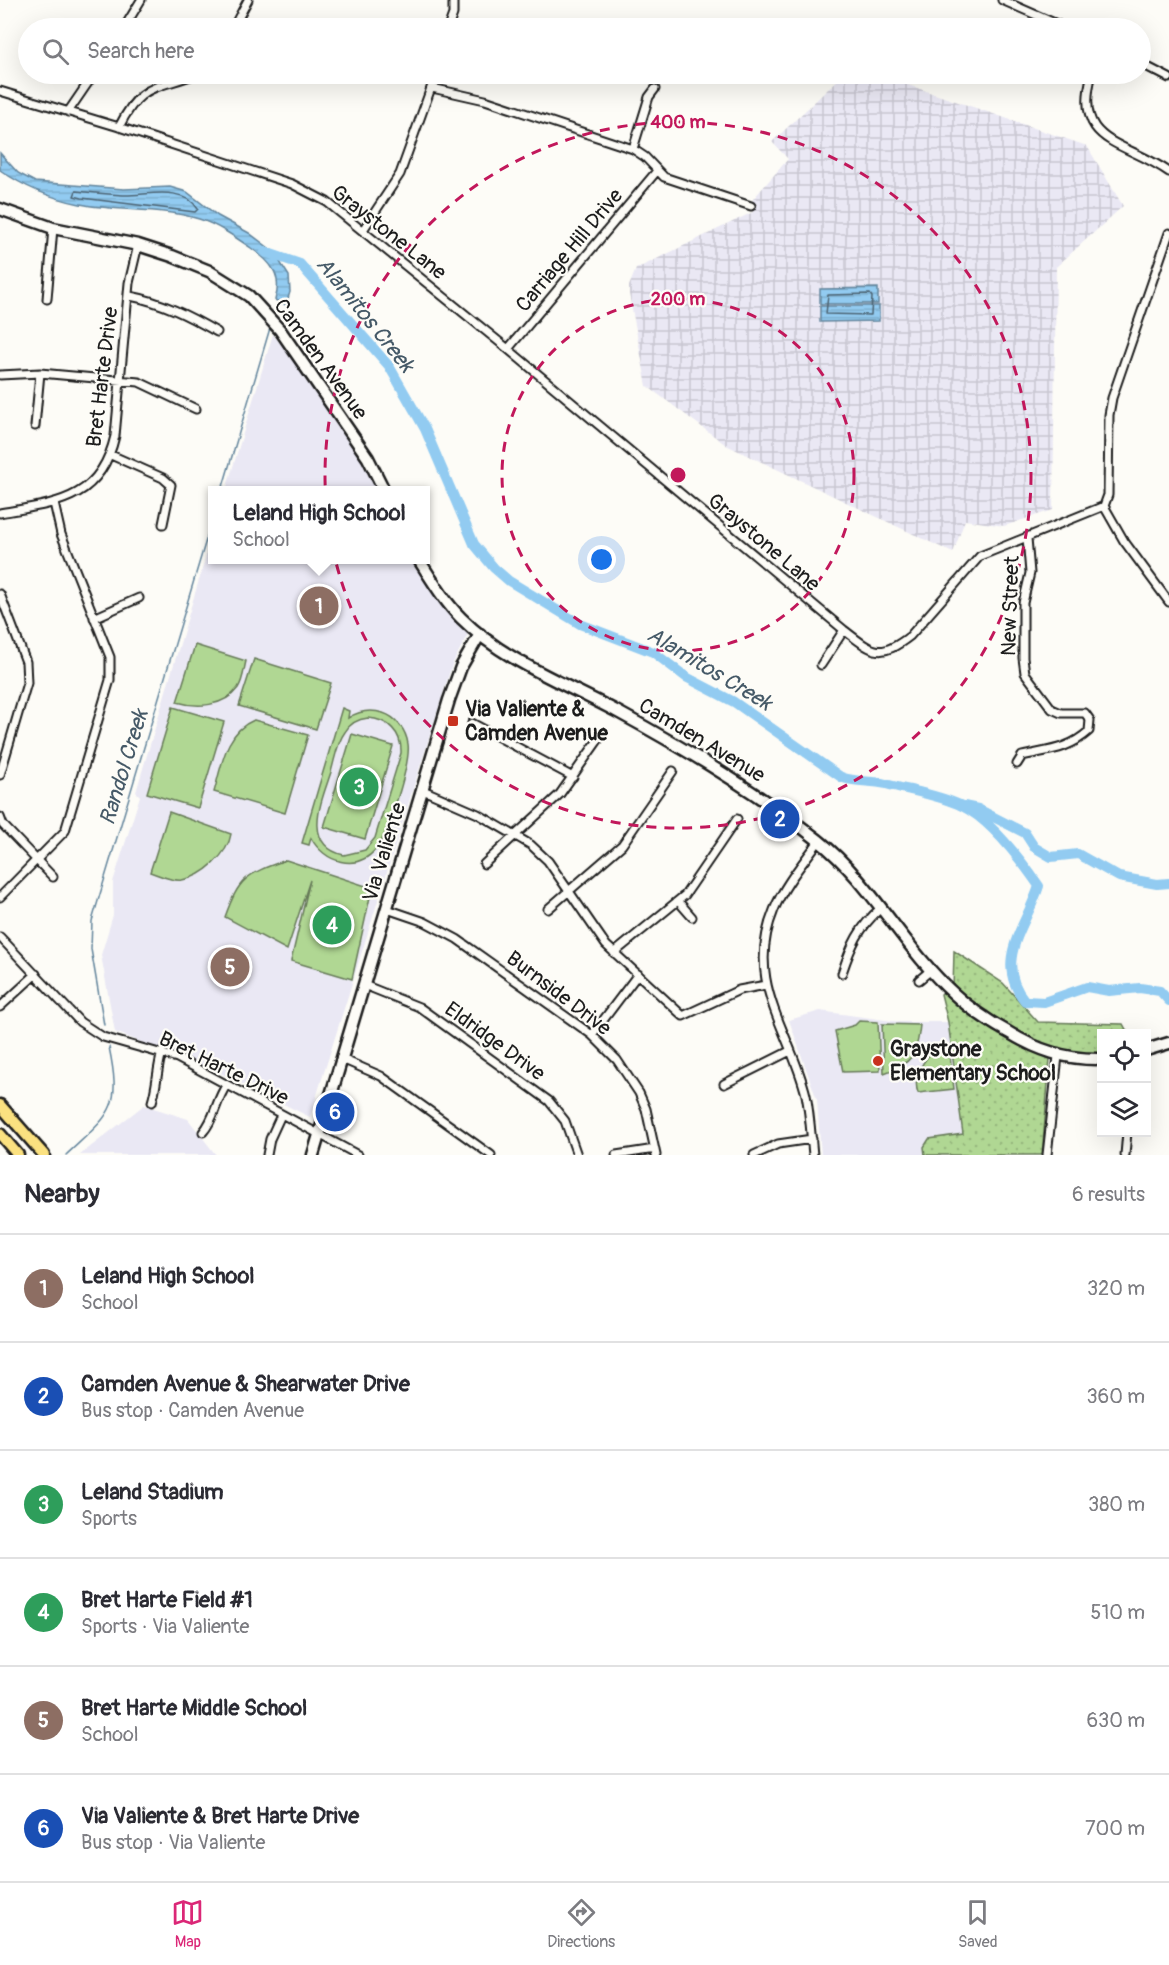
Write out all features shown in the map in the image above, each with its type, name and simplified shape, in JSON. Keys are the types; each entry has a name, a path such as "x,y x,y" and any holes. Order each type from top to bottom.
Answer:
{"main road":[{"path":"0,1105 44,1155"},
{"path":"0,1134 18,1155"}],"street":[{"path":"130,18 141,0"},
{"path":"238,18 248,0"},
{"path":"452,18 453,0"},
{"path":"1002,0 1043,18"},
{"path":"1151,69 1169,78"},
{"path":"68,112 87,84"},
{"path":"119,127 132,102 142,92 166,84"},
{"path":"363,230 400,174 433,84"},
{"path":"1090,84 1086,106 1093,126 1109,139 1169,172"},
{"path":"432,88 485,100 633,149 645,157 656,172 664,177 751,206"},
{"path":"633,149 649,97 655,90"},
{"name":"Graystone Lane","path":"0,91 119,127 292,184 327,202 508,349 868,649 879,652 897,646 910,636 980,556 1104,506"},
{"name":"Carriage Hill Drive","path":"508,349 656,172"},
{"name":"Camden Avenue","path":"0,209 53,228 138,245 172,256 209,271 249,296 265,311 353,435 382,486"},
{"path":"47,299 53,228"},
{"path":"1169,233 1112,398 1109,415 1108,495 1104,506 1124,541 1169,602"},
{"name":"Bret Harte Drive","path":"0,513 54,503 87,488 101,473 111,455 130,296 129,283 138,245"},
{"path":"130,296 150,300 189,316 217,332"},
{"path":"35,426 39,373"},
{"path":"0,375 39,373 120,380 152,386 196,409"},
{"path":"111,455 163,478 171,485 163,524"},
{"path":"0,897 65,831 110,680 110,657 61,534 54,503"},
{"name":"New Street","path":"1017,764 1022,756 1061,749 1078,741 1089,731 1090,720 1085,713 1061,713 1052,709 1025,673 1023,603 1030,573 1028,538"},
{"name":"Camden Avenue","path":"422,564 455,611 480,634 519,660 685,750 754,794 819,841 846,866 931,970 953,993 997,1026 1058,1056 1097,1059"},
{"path":"0,594 26,662 27,683 0,775"},
{"path":"94,618 139,598"},
{"path":"821,665 844,630"},
{"name":"Via Valiente","path":"313,1155 456,681 480,634"},
{"path":"472,723 573,777"},
{"path":"484,864 560,794 603,733"},
{"path":"548,909 622,844 673,771"},
{"path":"423,790 514,834 548,861 596,934 682,1016 739,990 766,985"},
{"path":"0,817 3,825 53,877"},
{"path":"614,953 678,901 737,819"},
{"path":"813,1155 806,1096 772,1009 766,985 764,954 773,913 782,894 819,841"},
{"path":"678,901 692,917"},
{"path":"842,973 853,941 864,923 881,908"},
{"name":"Burnside Drive","path":"387,909 425,922 457,939 592,1035 630,1077 646,1109 655,1152"},
{"name":"Bret Harte Drive","path":"0,937 80,1022 103,1037 162,1052 358,1155"},
{"path":"919,980 931,970"},
{"path":"0,1007 36,974"},
{"path":"592,1035 638,974"},
{"name":"Eldridge Drive","path":"364,984 418,1007 549,1101 565,1121 577,1155"},
{"path":"1151,1049 1169,1043"},
{"path":"724,1084 790,1051"},
{"path":"152,1102 156,1089 157,1067 162,1052"},
{"path":"1047,1155 1058,1056"},
{"path":"342,1059 381,1076 492,1155"},
{"path":"203,1132 212,1120 215,1104 226,1086"},
{"path":"267,1155 270,1139 281,1116"},
{"path":"1125,1155 1127,1137"},
{"path":"754,1155 778,1144 812,1139"},
{"path":"616,1155 655,1152"}],"shaded area":[{"path":"833,84 905,84 1087,146 1123,206 1056,267 1053,510 1004,526 965,520 953,553 726,445 647,386 629,294 629,286 636,269 753,212 750,209 753,199 788,159 772,142"},
{"path":"273,334 358,445 381,486 227,486"},
{"path":"208,549 208,564 420,564 469,632 452,665 310,1117 214,1070 115,1032 101,955 113,915 113,882 140,796 136,792"},
{"name":"Graystone Elementary School","path":"820,1011 900,1022 948,1022 963,1135 944,1155 821,1155 817,1100 789,1020"},
{"path":"144,1105 188,1119 216,1155 80,1155"}],"green space":[{"path":"195,645 246,661 240,685 225,699 201,705 177,702"},
{"path":"254,659 331,683 316,729 239,706"},
{"path":"173,707 224,722 198,808 147,793"},
{"path":"342,708 349,711 348,718 360,712 369,711 383,713 392,718 405,734 408,753 392,814 376,849 359,861 341,862 324,853 311,838 309,845 302,843","holes":["361,719 375,719 387,724 396,733 401,753 375,838 365,850 344,855 331,850 323,842 319,832 320,808 342,736 355,722"]},
{"path":"254,720 308,735 285,813 214,792 226,750 231,741 244,725"},
{"path":"352,734 393,746 365,839 324,827"},
{"path":"169,812 231,834 220,857 206,869 190,878 174,880 150,872"},
{"path":"286,860 372,888 352,979 291,961 310,880 287,950 225,917 235,894 246,879 262,869"},
{"path":"954,951 1003,983 1038,1022 1123,1024 1126,1029 1097,1029 1097,1055 1079,1053 1022,1035 988,1015 953,990"},
{"path":"944,992 957,1006 976,1015 1008,1039 1050,1059 1042,1155 925,1155 924,1147 929,1139 963,1134 948,1022 941,994"},
{"path":"859,1021 878,1022 880,1071 843,1072 835,1031 855,1025"},
{"path":"882,1024 920,1025 917,1044 912,1056 901,1066 884,1073"},
{"path":"936,1048 949,1049 954,1089 918,1093 917,1080 920,1068"}],"water":[{"path":"0,153 18,173 35,182 124,189 170,187 187,192 218,216 249,233 273,251 289,276 290,292 286,305 275,300 276,276 269,264 251,248 220,228 185,215 95,206 69,202 48,195 18,182 0,170"},
{"path":"878,288 878,304 820,304 820,289"},
{"path":"820,306 879,306 879,321 820,322"}],"waterway":[{"name":"Alamitos Creek","path":"265,252 300,264 389,366 425,429 474,544 494,568 509,581 580,624 653,652 686,677 734,702 841,777 880,783 944,799 973,812 1014,853 1039,886 1015,943 1012,957 1012,972 1016,986 1025,1001 1044,1002 1087,987 1109,991 1140,988 1160,991 1169,1001"},
{"name":"Randol Creek","path":"223,486 270,328"},
{"name":"Randol Creek","path":"104,1025 91,949 92,921 208,533"},
{"path":"964,806 978,809 1025,833 1034,847 1051,857 1078,854 1119,877 1157,884 1169,883"},
{"name":"Randol Creek","path":"66,1155 94,1129 109,1109 114,1085 109,1047"}],"place":[{"name":"Leland High School","path":"319,606"},
{"name":"Via Valiente & Camden Avenue","path":"453,721"},
{"name":"Leland Stadium","path":"359,787"},
{"name":"Camden Avenue & Shearwater Drive","path":"780,819"},
{"name":"Bret Harte Field #1","path":"332,925"},
{"name":"Bret Harte Middle School","path":"230,967"},
{"name":"Graystone Elementary School","path":"878,1061"},
{"name":"Via Valiente & Bret Harte Drive","path":"335,1112"}]}
